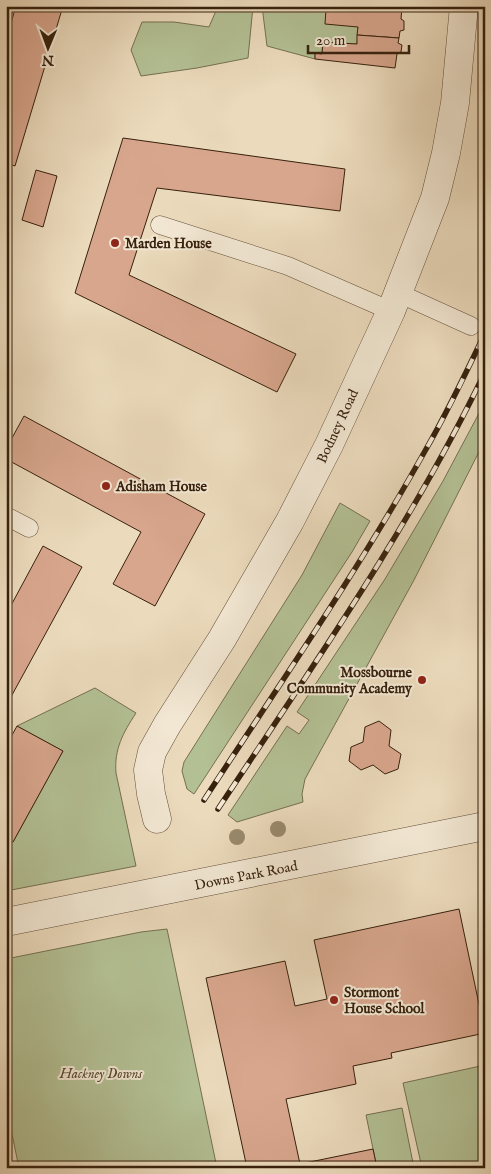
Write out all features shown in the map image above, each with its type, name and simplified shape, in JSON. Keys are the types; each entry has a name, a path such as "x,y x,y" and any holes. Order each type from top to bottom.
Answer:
{"street":[{"name":"Bodney Road","path":"157,818 148,770 152,752 222,639 290,522 330,445 395,302 435,198 455,103 464,6"},
{"name":"Downs Park Road","path":"6,922 485,826"}],"lane":[{"path":"160,226 470,326"},
{"path":"6,516 29,528"}],"green space":[{"path":"218,6 253,6 248,58 141,76 131,50 142,22 174,22 209,27"},
{"path":"262,6 320,6 320,9 326,9 358,27 357,44 323,42 322,54 315,54 315,59 267,46"},
{"path":"485,402 485,440 414,580 305,779 302,794 303,802 237,822 228,815 287,726 299,734 309,720 297,712 385,579 443,481"},
{"path":"340,503 370,521 352,552 194,794 187,789 182,771 184,762 302,575"},
{"path":"95,688 136,713 120,741 116,756 116,773 136,866 6,891 6,844 13,842 63,751 17,726"},
{"name":"Hackney Downs","path":"167,929 217,1168 19,1168 6,1105 6,959 141,932"},
{"path":"485,1065 485,1168 422,1168 403,1083"},
{"path":"402,1108 414,1168 377,1168 366,1115"}],"building":[{"path":"16,6 63,6 15,166 6,163 6,40"},
{"path":"320,6 402,7 401,19 404,21 404,30 400,31 399,38 357,35 358,27 325,24 326,9 320,9"},
{"path":"357,35 399,38 398,43 402,45 401,52 397,54 395,68 315,59 315,53 322,54 323,42 357,44"},
{"name":"Marden House","path":"123,138 345,169 340,211 157,188 129,275 296,354 277,392 75,293"},
{"path":"36,170 57,176 43,227 22,220"},
{"name":"Adisham House","path":"24,416 205,514 155,606 113,584 141,532 6,459 6,449"},
{"path":"43,546 82,567 6,706 6,610 8,611"},
{"path":"379,721 391,730 389,746 401,754 398,769 385,774 373,765 361,770 349,761 351,747 363,742 365,727"},
{"path":"17,726 63,751 13,842 6,844 6,761 12,750 6,746"},
{"path":"459,909 485,1033 391,1053 392,1058 353,1066 356,1084 286,1099 300,1164 373,1149 377,1168 247,1168 206,978 285,961 295,1006 327,999 314,940"}],"railway":[{"path":"204,800 373,540 441,422 485,333"},
{"path":"218,809 393,541 456,429 485,372"}],"place":[{"name":"Marden House","path":"115,243"},
{"name":"Adisham House","path":"106,486"},
{"name":"Mossbourne Community Academy","path":"422,680"},
{"name":"Stormont House School","path":"334,1000"}]}
